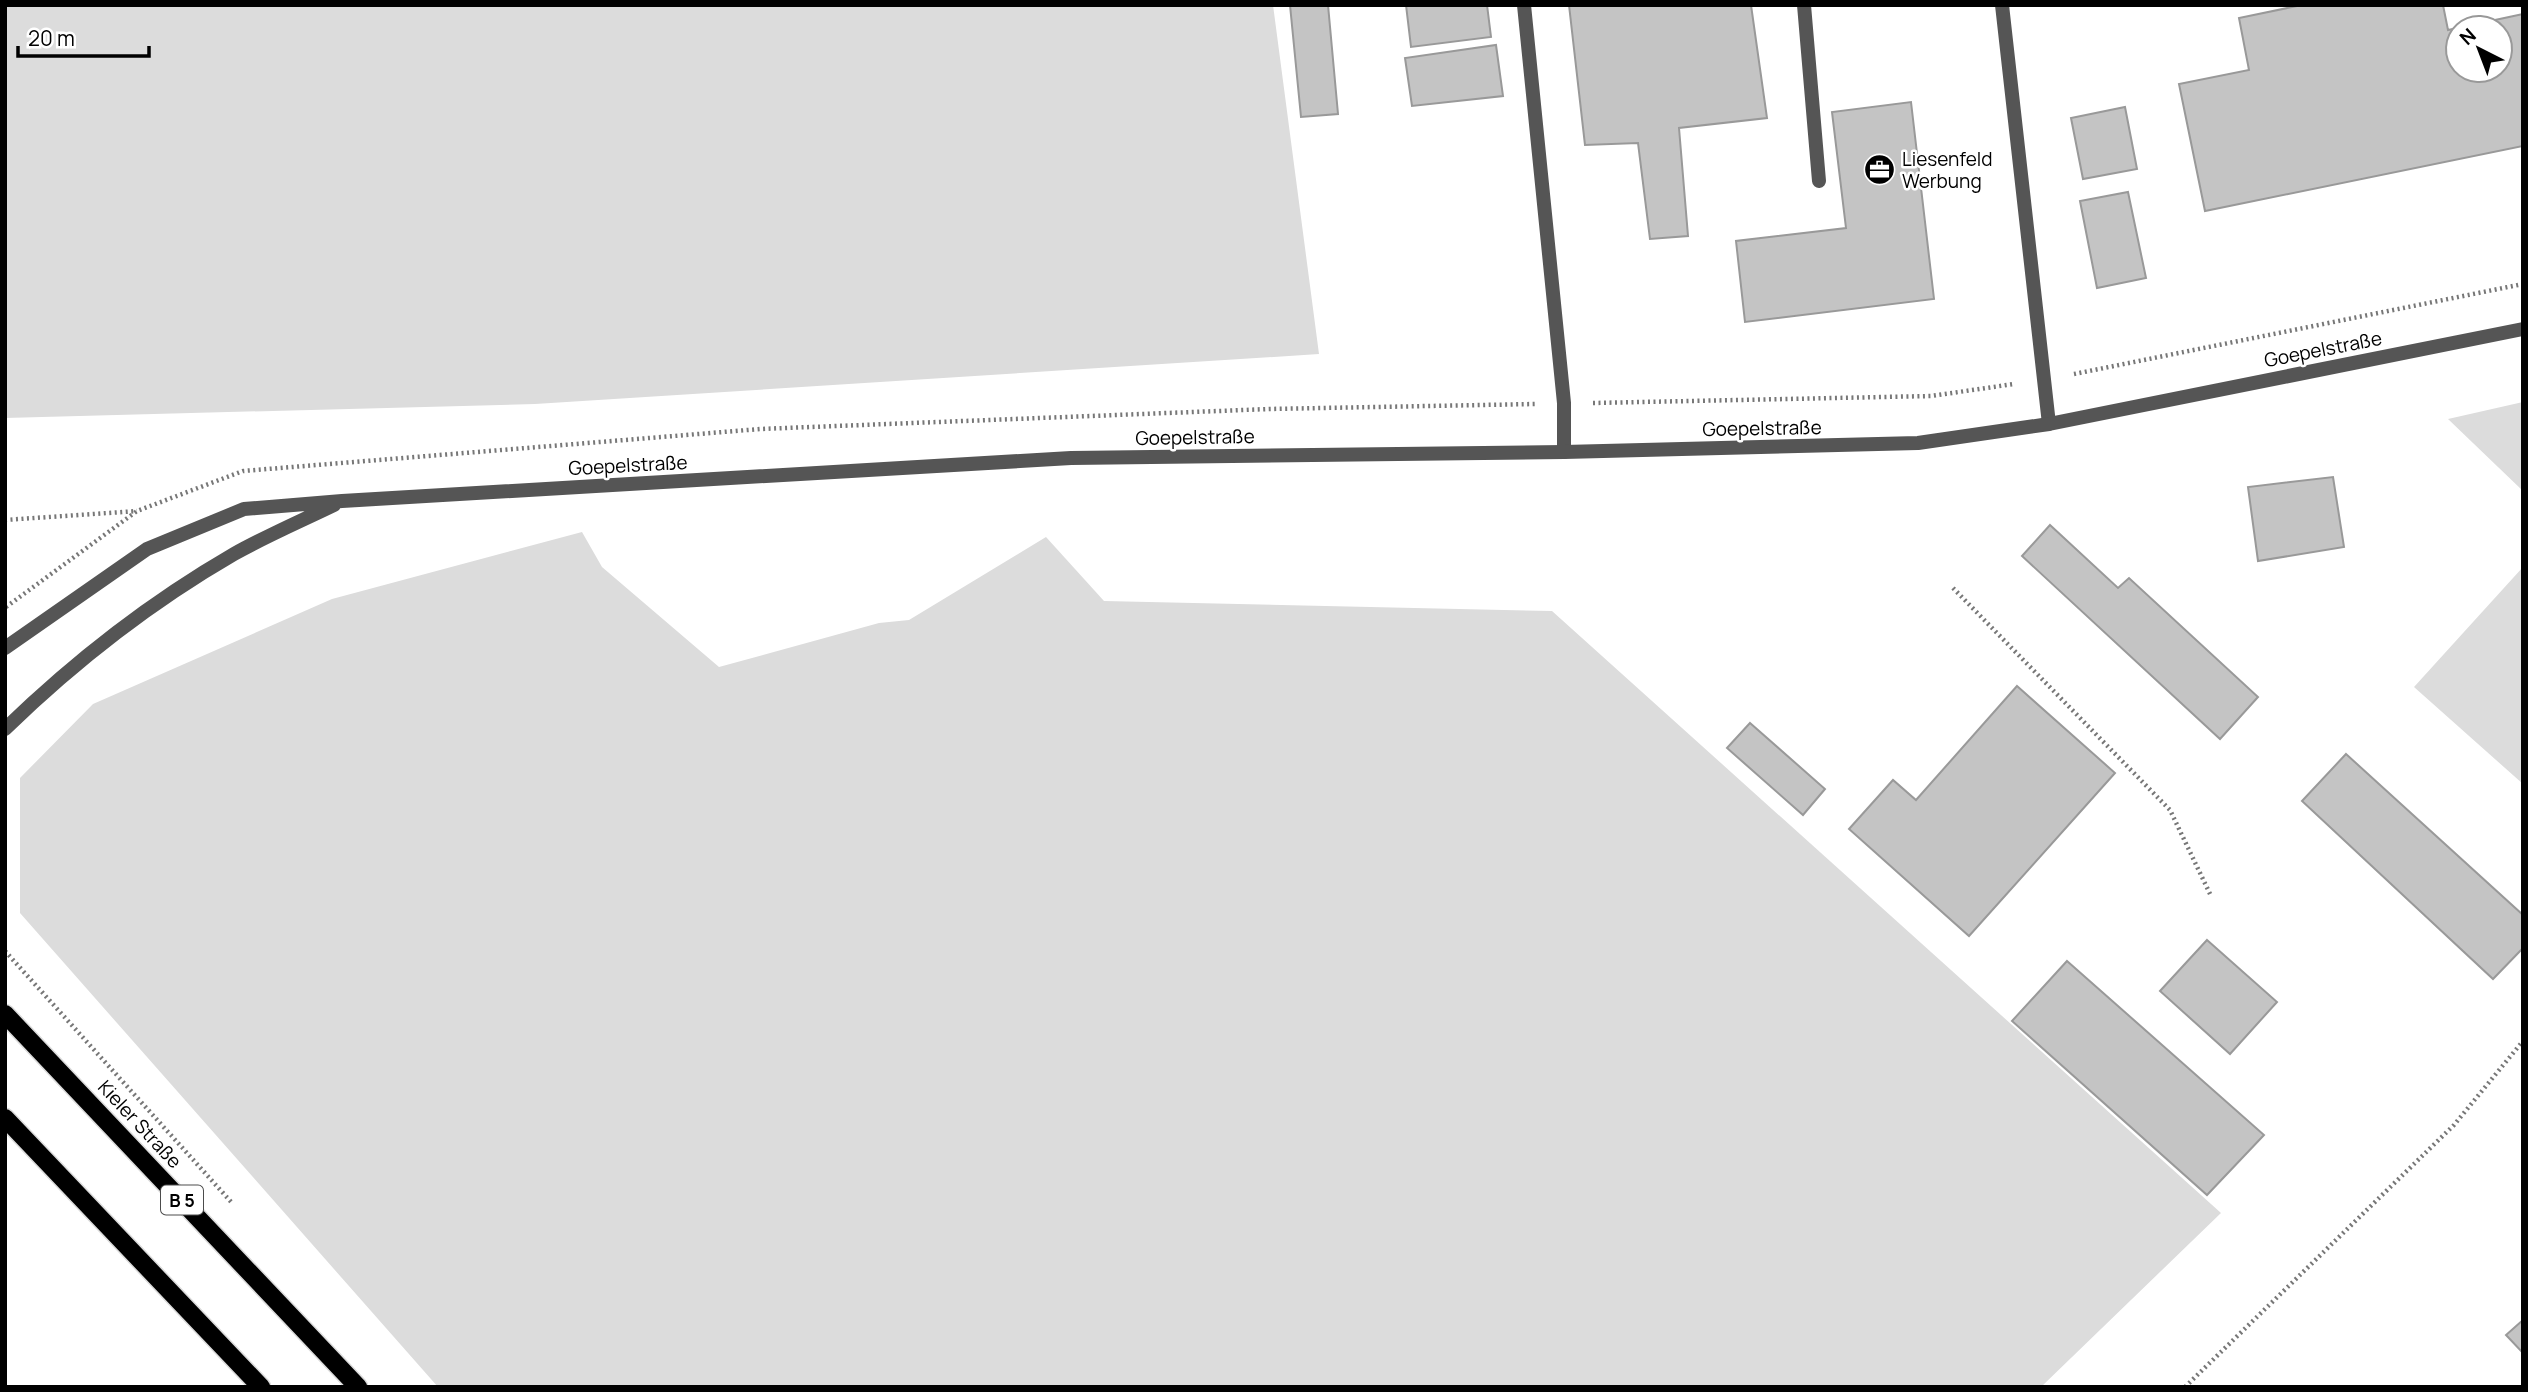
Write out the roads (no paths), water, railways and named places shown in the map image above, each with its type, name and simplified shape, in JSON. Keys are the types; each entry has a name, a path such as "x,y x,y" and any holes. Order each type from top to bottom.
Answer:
{"main road":[{"name":"Kieler Straße","path":"5,1014 358,1387"},
{"path":"5,1118 261,1387"}],"street":[{"path":"1524,5 1564,403 1564,452"},
{"path":"1804,5 1819,181"},
{"path":"2002,5 2049,424"},
{"name":"Goepelstraße","path":"5,648 147,549 244,509 1071,458 1564,452 1918,443 2049,424 2523,329"},
{"name":"Goepelstraße","path":"5,729 53,682 137,618 234,554 342,501"}],"place":[{"name":"Liesenfeld Werbung","path":"1879,170"}]}
